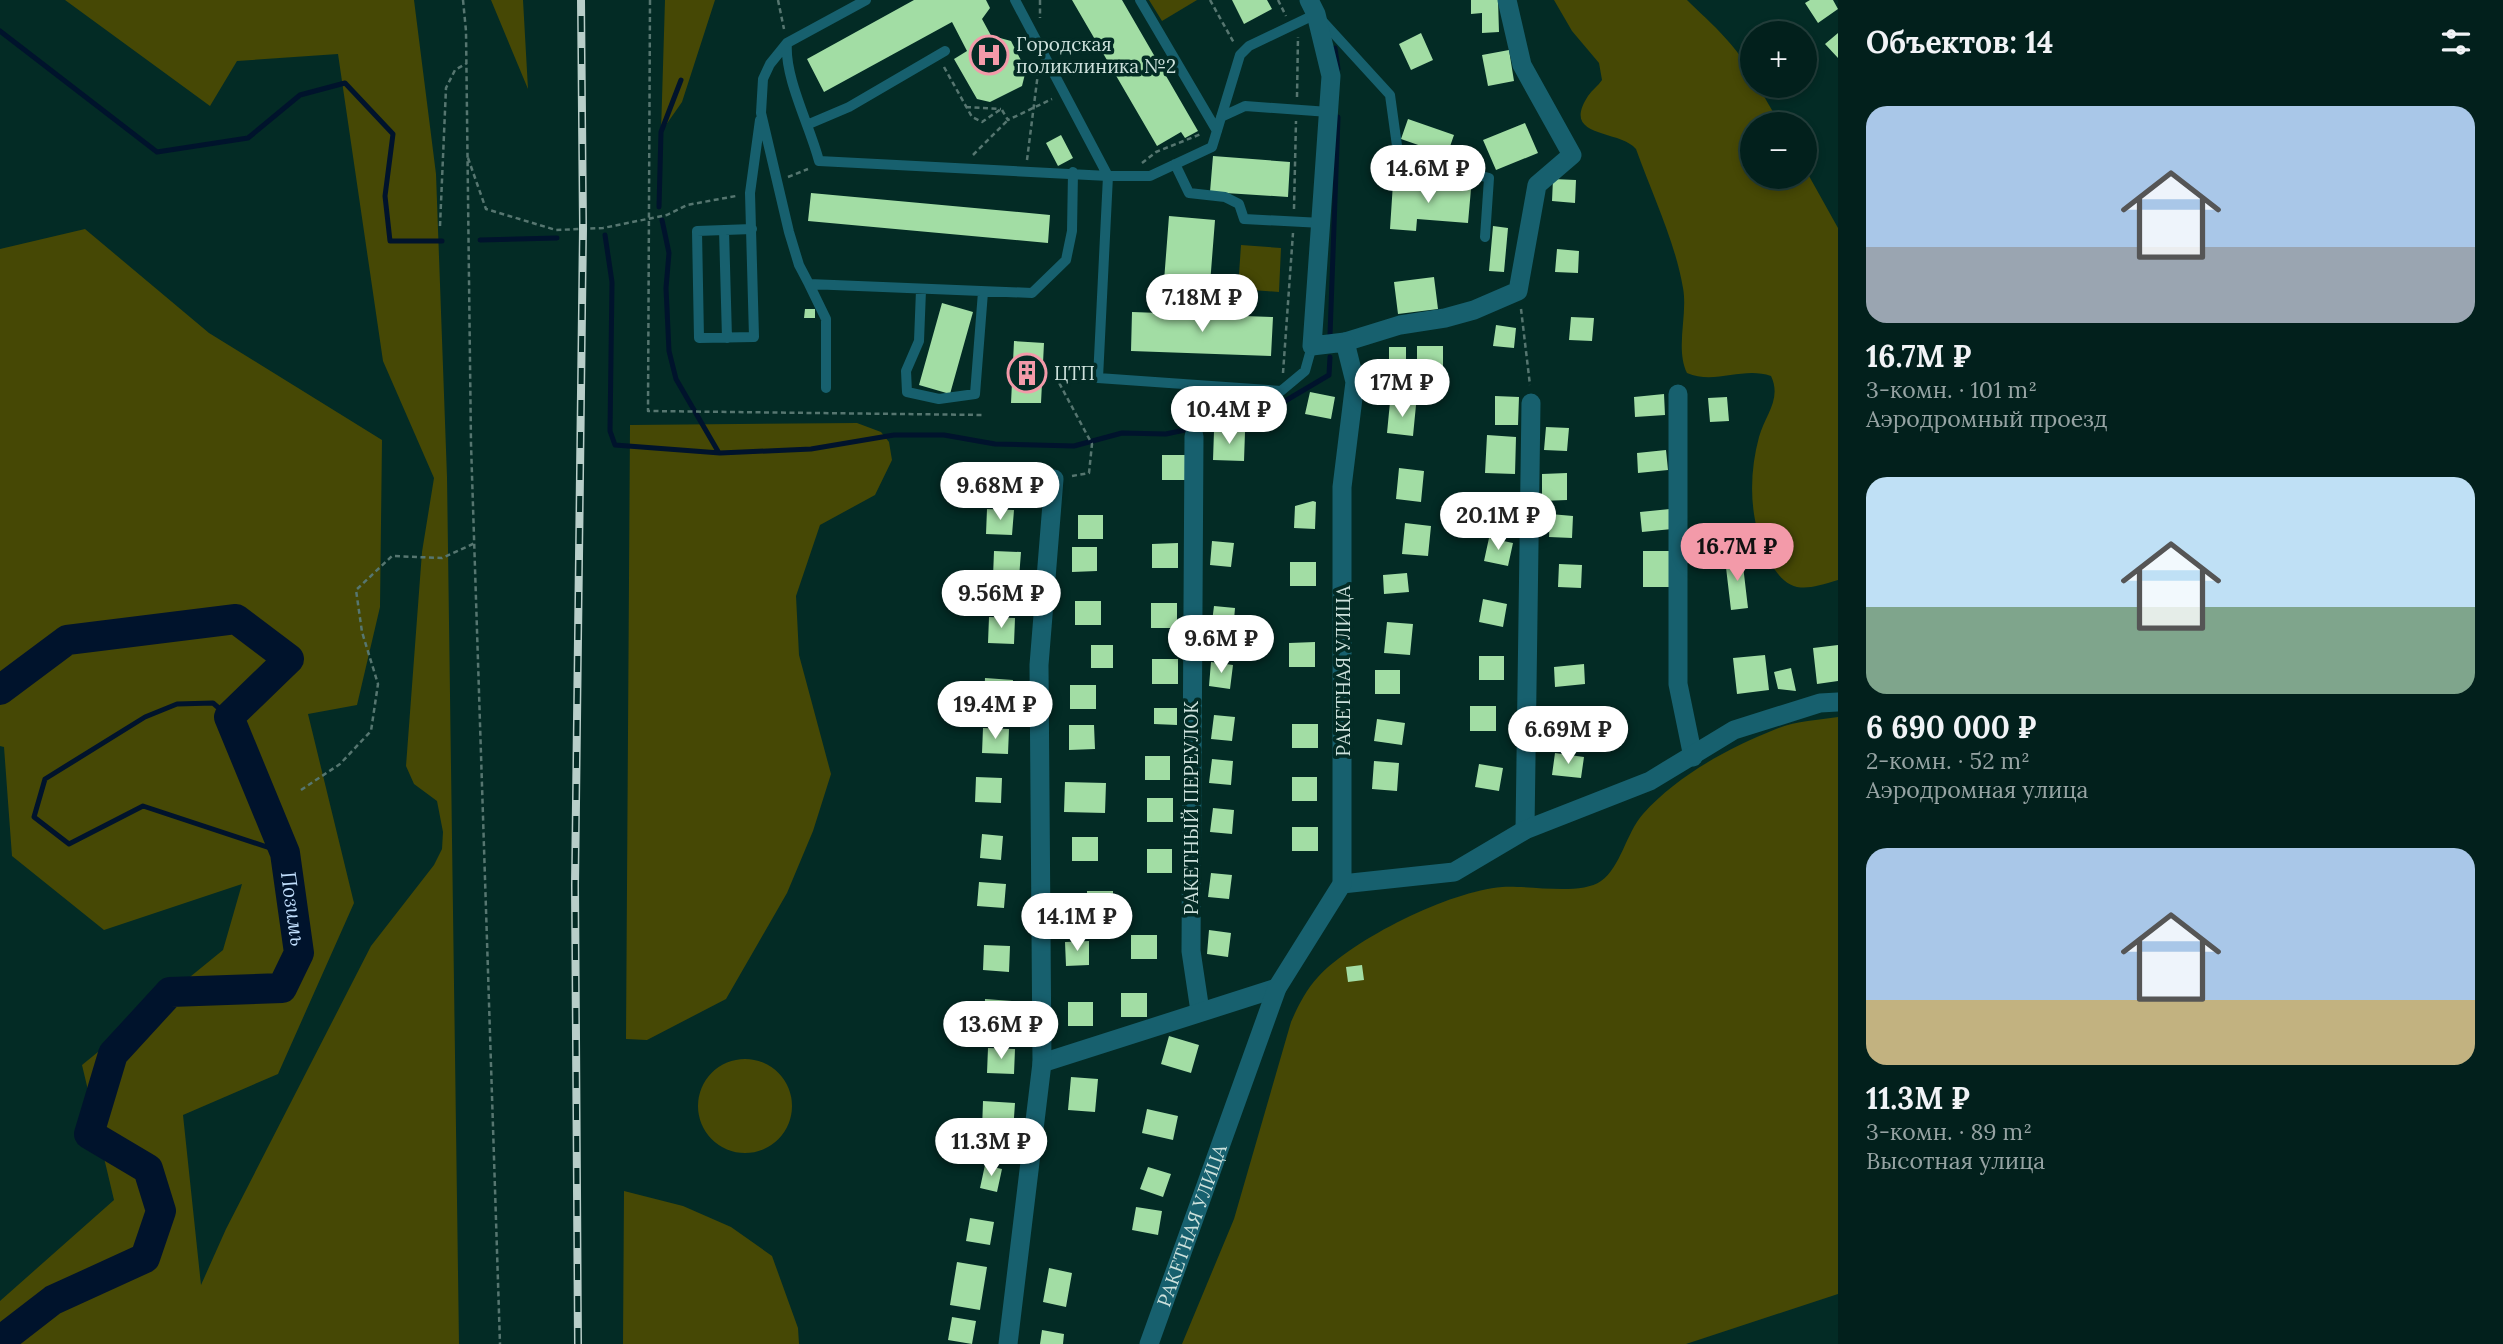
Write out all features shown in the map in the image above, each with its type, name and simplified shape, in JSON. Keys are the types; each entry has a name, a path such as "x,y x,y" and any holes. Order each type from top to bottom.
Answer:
{"street":[{"path":"1312,7 1331,76 1323,223 1312,346 1345,342 1400,325 1445,318 1474,310 1518,291 1538,185 1572,155 1522,65 1507,0"},
{"name":"РАКЕТНАЯ УЛИЦА","path":"1149,1344 1277,988 1342,884 1342,487 1355,382 1345,342"},
{"path":"1678,394 1678,684 1693,757"},
{"path":"1525,830 1531,402"},
{"name":"РАКЕТНЫЙ ПЕРЕУЛОК","path":"1195,436 1191,937 1200,1011"},
{"path":"1009,1344 1042,1063 1039,666 1054,479"},
{"path":"1342,884 1454,872 1525,830 1650,781 1734,730 1819,703 1838,702"},
{"path":"1042,1063 1277,988"}],"lane":[{"path":"752,229 697,230 699,338 754,337 752,229 750,193 763,79 770,64 787,43 866,0"},
{"path":"1015,0 1108,176 1098,378 1281,391 1305,371 1312,346"},
{"path":"1140,0 1217,131"},
{"path":"787,43 785,62 809,124 819,162 1150,176 1212,147 1240,55 1249,46 1292,26 1312,7 1390,95 1398,153 1489,178 1485,237"},
{"path":"809,124 849,107 941,53"},
{"path":"1221,117 1245,106 1296,112 1329,112"},
{"path":"761,113 799,265 827,319 826,388"},
{"path":"1175,164 1189,193 1225,197 1239,204 1244,219 1323,223"},
{"path":"809,284 1032,293 1066,260 1072,231 1073,172"},
{"path":"724,230 727,338"},
{"path":"921,290 919,341 906,371 907,391 939,400 975,394 983,292"}],"path":[{"path":"463,0 467,64 475,542 500,1344"},
{"path":"778,0 787,43"},
{"path":"1026,170 1041,48 1040,0"},
{"path":"1210,0 1240,55"},
{"path":"1278,0 1298,38 1294,222 1281,391"},
{"path":"941,53 972,117 982,121 1001,109"},
{"path":"440,226 446,89 456,71 467,64"},
{"path":"961,167 1008,120 1065,93"},
{"path":"966,107 1001,109"},
{"path":"1001,109 1008,120"},
{"path":"1137,176 1143,162 1156,152 1204,132 1206,113"},
{"path":"467,155 486,209 555,230 603,228 667,215 687,205 750,193"},
{"path":"777,181 819,162"},
{"path":"1518,291 1530,370"},
{"path":"1054,479 1089,473 1092,444 1057,379 1098,378"},
{"path":"301,790 340,764 371,731 378,684 362,632 356,590 392,556 442,558 475,542"}],"shaded area":[{"path":"65,0 414,0 436,174 447,477 459,1344 0,1344 0,1301 114,1200 82,1065 223,950 242,884 104,930 12,856 4,747 0,746 0,249 85,229 209,333 382,440 380,607 357,705 308,714 354,903 278,1074 183,1115 201,1285 226,1229 371,946 434,865 442,849 443,832 437,801 414,784 406,766 422,552 434,478 383,361 338,54 237,61 210,106"},
{"path":"491,0 523,0 528,89"},
{"path":"665,0 715,0 682,102 661,132"},
{"path":"1149,0 1197,0 1162,21"},
{"path":"1554,0 1687,0 1740,56 1740,98 1765,98 1773,112 1740,112 1740,189 1816,189 1838,228 1838,580 1807,587 1791,585 1777,573 1770,562 1754,517 1752,485 1755,453 1774,400 1774,384 1771,376 1760,373 1708,377 1687,373 1682,353 1683,288 1669,235 1636,149 1617,138 1595,131 1581,120 1581,110 1588,96 1602,80 1599,63 1572,31"},
{"path":"1241,245 1281,248 1279,292 1238,289"},
{"path":"857,423 881,432 889,442 892,460 875,495 820,525 796,596 799,655 831,774 813,831 787,893 726,999 647,1040 626,1039 630,425"},
{"path":"1838,717 1838,1294 1686,1344 1182,1344 1234,1219 1291,1022 1318,977 1354,947 1378,933 1456,897 1502,887 1567,889 1601,881 1614,867 1643,814 1687,775 1722,754 1783,726"},
{"path":"745,1059 763,1063 778,1073 788,1088 792,1106 788,1124 778,1139 763,1149 745,1153 727,1149 712,1139 702,1124 698,1106 702,1088 712,1073 727,1063"},
{"path":"624,1191 683,1206 731,1227 772,1256 798,1328 799,1344 623,1344"}],"building":[{"path":"914,0 986,0 990,8 982,19 994,41 1000,38 1011,41 1026,70 1022,86 990,102 977,99 954,59 967,51 952,22 824,92 807,59"},
{"path":"1072,0 1122,0 1198,131 1185,138 1181,132 1157,146"},
{"path":"1232,0 1267,0 1272,9 1244,24"},
{"path":"1471,0 1498,0 1499,32 1482,33 1482,13 1471,14"},
{"path":"1810,0 1833,0 1838,9 1818,23 1805,3"},
{"path":"1421,33 1433,60 1411,70 1399,44"},
{"path":"1838,33 1838,58 1825,44"},
{"path":"1509,50 1514,81 1488,86 1482,55"},
{"path":"1408,119 1454,135 1447,155 1401,139"},
{"path":"1525,123 1538,153 1496,170 1483,140"},
{"path":"1061,135 1073,158 1058,166 1046,143"},
{"path":"1213,156 1290,162 1288,197 1210,192"},
{"path":"1553,179 1576,180 1575,203 1552,201"},
{"path":"1393,183 1471,189 1468,223 1417,219 1416,231 1390,229"},
{"path":"811,193 1050,215 1048,243 808,221"},
{"path":"1169,216 1215,220 1210,284 1164,281"},
{"path":"1493,226 1508,228 1504,272 1489,271"},
{"path":"1557,249 1579,251 1578,273 1555,272"},
{"path":"1434,277 1438,309 1398,314 1394,282"},
{"path":"942,303 973,312 950,394 919,385"},
{"path":"805,309 815,309 815,318 804,318"},
{"path":"1132,312 1273,317 1271,356 1131,351"},
{"path":"1571,317 1594,318 1592,341 1569,340"},
{"path":"1496,325 1516,328 1514,348 1493,346"},
{"name":"ЦТП","path":"1014,341 1044,343 1041,403 1011,403"},
{"path":"1417,346 1443,346 1443,371 1417,371"},
{"path":"1389,347 1406,347 1406,374 1389,374"},
{"path":"1310,392 1335,397 1331,419 1305,414"},
{"path":"1664,394 1665,415 1635,417 1634,397"},
{"path":"1495,396 1519,397 1518,425 1495,425"},
{"path":"1727,397 1729,421 1710,422 1708,398"},
{"path":"1390,402 1416,405 1413,436 1387,433"},
{"path":"1546,427 1569,428 1567,451 1544,450"},
{"path":"1214,431 1245,432 1244,461 1213,460"},
{"path":"1487,435 1516,437 1515,474 1485,473"},
{"path":"1666,450 1668,470 1638,473 1637,453"},
{"path":"1162,455 1187,455 1187,480 1162,480"},
{"path":"1399,468 1424,471 1421,502 1396,499"},
{"path":"1567,473 1567,500 1542,501 1542,474"},
{"path":"1316,502 1315,529 1294,528 1295,506"},
{"path":"1510,507 1512,527 1482,529 1481,509"},
{"path":"987,509 1014,510 1012,535 986,534"},
{"path":"1670,509 1672,529 1642,532 1640,512"},
{"path":"1550,514 1573,516 1572,538 1549,537"},
{"path":"1078,515 1103,515 1103,539 1078,539"},
{"path":"1405,523 1431,526 1428,556 1402,554"},
{"path":"1489,538 1513,543 1508,566 1484,561"},
{"path":"1212,541 1234,543 1231,567 1210,565"},
{"path":"1178,543 1178,568 1152,568 1152,544"},
{"path":"1072,547 1097,547 1097,571 1072,572"},
{"path":"994,551 1021,552 1019,578 993,577"},
{"path":"1643,551 1675,551 1675,587 1643,587"},
{"path":"1742,557 1748,608 1731,610 1725,559"},
{"path":"1290,562 1316,562 1316,586 1290,586"},
{"path":"1559,564 1582,565 1581,588 1558,587"},
{"path":"1407,573 1409,592 1384,594 1383,575"},
{"path":"1483,599 1507,604 1503,627 1479,622"},
{"path":"1075,601 1101,601 1101,625 1075,625"},
{"path":"1151,603 1177,603 1177,628 1151,628"},
{"path":"1214,606 1235,608 1233,632 1211,630"},
{"path":"989,617 1015,618 1014,644 988,643"},
{"path":"1387,622 1413,624 1410,655 1384,653"},
{"path":"1315,642 1315,667 1289,667 1289,643"},
{"path":"1091,645 1113,645 1113,668 1091,668"},
{"path":"1838,645 1838,681 1817,684 1813,648"},
{"path":"1765,655 1769,690 1737,694 1733,658"},
{"path":"1479,656 1504,656 1504,680 1479,680"},
{"path":"1152,659 1178,659 1178,684 1152,684"},
{"path":"1211,662 1233,665 1230,689 1209,686"},
{"path":"1584,664 1585,684 1555,687 1554,667"},
{"path":"1791,668 1796,691 1778,689 1774,672"},
{"path":"1375,670 1400,670 1400,694 1375,694"},
{"path":"985,678 1013,680 1011,700 984,698"},
{"path":"1070,685 1096,685 1096,709 1070,709"},
{"path":"1470,706 1496,706 1496,731 1470,731"},
{"path":"1154,708 1177,708 1177,725 1154,724"},
{"path":"1214,715 1235,717 1232,741 1211,739"},
{"path":"1549,716 1570,716 1570,740 1549,739"},
{"path":"1377,719 1405,723 1402,745 1374,741"},
{"path":"1292,724 1318,724 1318,748 1292,748"},
{"path":"1069,725 1094,725 1095,749 1069,750"},
{"path":"983,728 1009,729 1008,754 982,753"},
{"path":"1555,753 1584,757 1581,778 1552,775"},
{"path":"1145,756 1170,756 1170,780 1145,780"},
{"path":"1212,759 1233,761 1231,785 1209,783"},
{"path":"1374,761 1399,763 1397,791 1372,789"},
{"path":"1479,764 1503,768 1499,791 1475,787"},
{"path":"976,777 1002,778 1001,803 975,802"},
{"path":"1292,777 1317,777 1317,801 1292,801"},
{"path":"1065,782 1106,783 1105,813 1064,812"},
{"path":"1147,798 1173,798 1173,822 1147,822"},
{"path":"1213,808 1234,810 1232,834 1210,832"},
{"path":"1292,827 1318,827 1318,851 1292,851"},
{"path":"982,834 1003,836 1001,860 980,858"},
{"path":"1072,837 1098,837 1098,861 1072,861"},
{"path":"1147,849 1172,849 1172,873 1147,873"},
{"path":"1211,873 1232,875 1229,899 1208,897"},
{"path":"979,882 1006,884 1004,908 977,906"},
{"path":"1087,891 1113,891 1113,916 1087,916"},
{"path":"1209,930 1231,933 1228,957 1207,954"},
{"path":"1131,935 1157,935 1157,959 1131,959"},
{"path":"1089,941 1089,965 1066,966 1065,942"},
{"path":"984,945 1010,946 1009,972 983,970"},
{"path":"1362,965 1364,980 1348,982 1346,967"},
{"path":"1121,993 1147,993 1147,1017 1121,1017"},
{"path":"985,999 1012,1001 1010,1026 984,1025"},
{"path":"1068,1002 1093,1002 1093,1026 1068,1026"},
{"path":"1169,1036 1199,1045 1191,1073 1161,1064"},
{"path":"988,1048 1015,1049 1014,1074 987,1073"},
{"path":"1071,1077 1098,1079 1095,1112 1068,1110"},
{"path":"983,1101 1015,1103 1013,1132 982,1130"},
{"path":"1147,1109 1178,1116 1173,1140 1142,1133"},
{"path":"985,1165 1002,1169 997,1192 980,1188"},
{"path":"1148,1167 1171,1174 1163,1197 1140,1189"},
{"path":"1136,1207 1162,1211 1158,1235 1132,1230"},
{"path":"970,1218 994,1222 990,1245 966,1241"},
{"path":"957,1262 987,1267 980,1310 950,1305"},
{"path":"1049,1268 1072,1273 1066,1307 1043,1302"},
{"path":"952,1317 976,1321 972,1344 948,1340"},
{"path":"1042,1330 1064,1334 1063,1344 1040,1344"}],"waterway":[{"path":"0,31 157,152 248,138 300,95 345,83 393,134 385,196 390,241 442,241"},
{"path":"1335,48 1338,69"},
{"path":"659,207 661,132 681,80"},
{"path":"1330,335 1338,117"},
{"path":"662,220 669,253 666,288 669,351 676,379 719,453"},
{"path":"605,235 612,282 610,431 615,445 720,453 811,449 894,435 944,435 995,444 1074,446 1122,433 1166,434 1241,418 1280,404 1329,375 1330,357"},
{"path":"480,240 557,238"},
{"name":"Позимь","path":"0,690 67,640 236,619 289,659 229,717 285,853 299,953 282,988 170,992 113,1054 89,1134 148,1169 161,1211 145,1258 53,1300 0,1341"},
{"path":"229,717 213,703 177,704 145,717 45,779 34,817 69,844 143,806 285,853"}],"railway":[{"path":"578,1344 575,885 583,228 581,0"}],"place":[{"name":"Городская поликлиника №2","path":"989,55"},
{"name":"ЦТП","path":"1027,373"}]}
